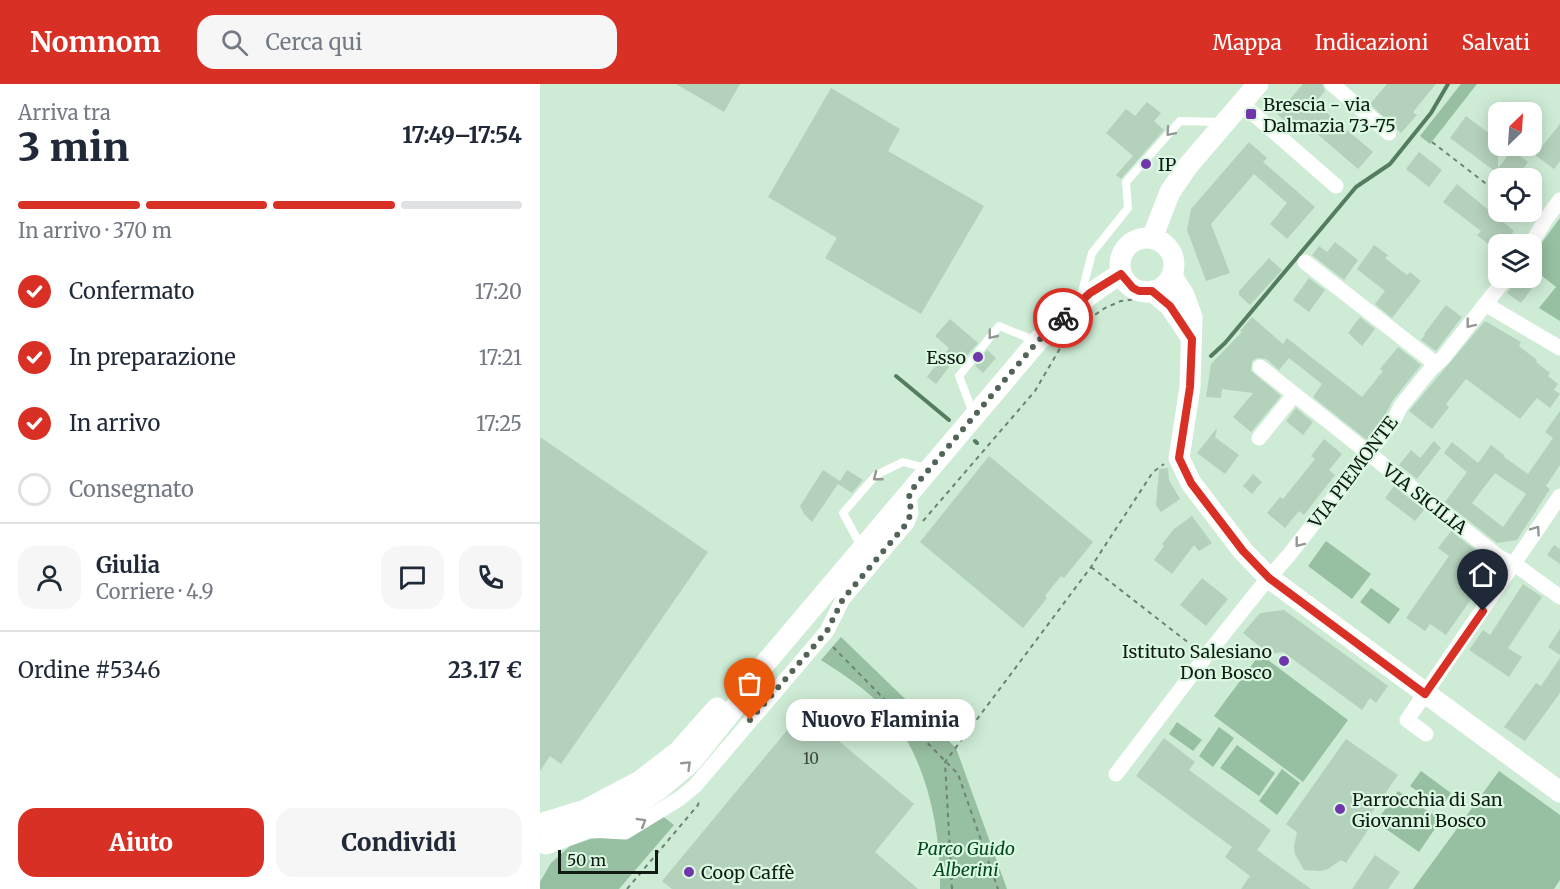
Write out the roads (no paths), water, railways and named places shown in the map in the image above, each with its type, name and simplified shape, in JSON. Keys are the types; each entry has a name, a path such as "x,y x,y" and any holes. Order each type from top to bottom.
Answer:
{"main road":[{"path":"1152,238 1170,192 1187,167 1258,84"},
{"path":"1147,296 1164,286 1172,276 1174,264 1171,252 1163,243 1152,238 1140,238 1126,247 1121,257 1121,274 1133,288 1147,296 1170,306 1192,339"},
{"path":"541,839 586,830 618,816 658,790 690,764 748,692 758,672 1037,342 1080,301 1101,285 1121,274"},
{"path":"1172,276 1184,295 1192,317 1190,387 1179,458 1191,483 1243,551 1269,578 1560,792"},
{"path":"541,839 585,810 640,781 680,751 738,685 758,672"}],"street":[{"path":"1332,84 1389,133"},
{"path":"1240,103 1336,186"},
{"path":"1537,234 1560,200"},
{"path":"1305,262 1436,364"},
{"name":"VIA PIEMONTE","path":"1116,774 1206,656 1393,422 1401,406 1498,288"},
{"path":"1485,304 1560,348"},
{"name":"VIA SICILIA","path":"1260,368 1499,557 1520,568 1560,597"},
{"path":"1259,438 1294,395"},
{"path":"586,830 625,832 679,800 695,786 827,631 843,599 907,523 911,513 909,493"},
{"path":"1426,734 1407,720 1560,496"}],"lane":[{"path":"1080,301 1092,253 1128,208 1126,182 1180,121 1224,123"},
{"path":"975,416 959,376 999,326 1037,342"},
{"path":"863,549 843,513 876,475 903,462 931,469"}],"waterway":[{"path":"1211,356 1225,343 1356,187 1390,164 1431,113 1448,84"},
{"path":"896,376 949,420"}],"place":[{"name":"Brescia - via Dalmazia 73-75","path":"1251,114"},
{"name":"IP","path":"1146,164"},
{"name":"Esso","path":"978,357"},
{"name":"Istituto Salesiano Don Bosco","path":"1284,661"},
{"name":"Nuovo Flaminia","path":"750,720"},
{"name":"Parrocchia di San Giovanni Bosco","path":"1340,809"},
{"name":"Coop Caffè","path":"689,872"}],"park label":[{"name":"Parco Guido Alberini","path":"966,858"}]}
